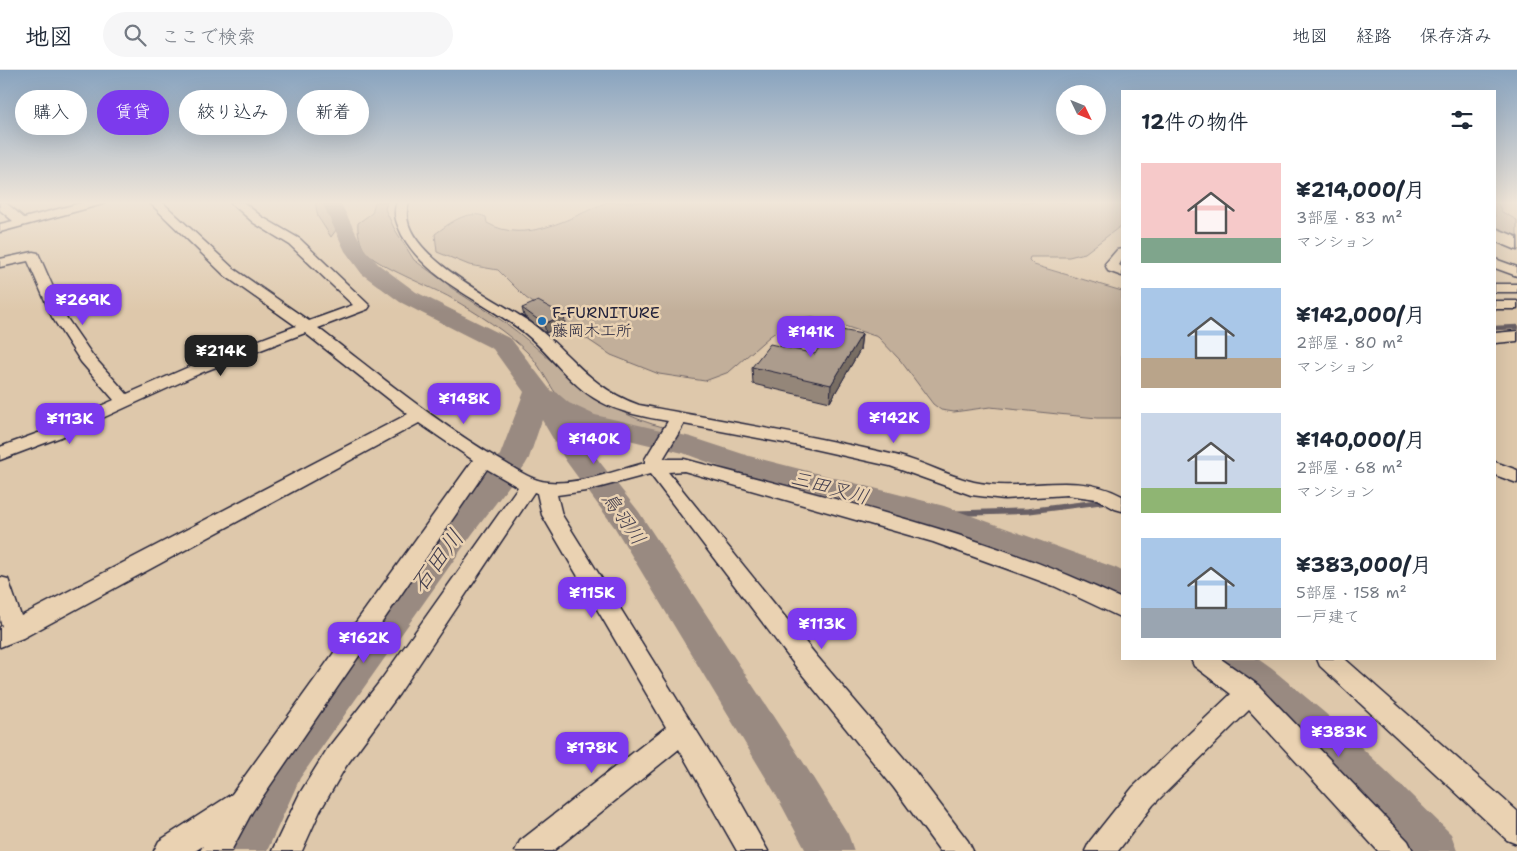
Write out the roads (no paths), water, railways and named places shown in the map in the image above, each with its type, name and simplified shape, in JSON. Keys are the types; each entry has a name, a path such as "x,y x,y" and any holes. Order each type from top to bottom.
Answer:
{"highway":[{"path":"1505,238 1517,244"},
{"path":"1496,252 1517,260"}],"street":[{"path":"194,238 229,272 306,327 420,415 488,461 540,486 586,485 648,466 684,465 939,536 1062,580 1121,609"},
{"path":"0,454 55,433 197,369 363,306 288,238"},
{"path":"410,238 422,255 439,272 524,326 594,391 635,410 895,461 971,488 1004,492 1067,488 1102,494 1121,504"},
{"path":"1121,254 1112,264 1113,268 1121,272"},
{"path":"0,263 33,256 59,317 87,359 125,402"},
{"path":"1496,264 1517,272"},
{"path":"1496,288 1517,288"},
{"path":"1496,305 1517,305"},
{"path":"1496,338 1517,336"},
{"path":"0,585 7,634 420,415"},
{"path":"648,466 679,420"},
{"path":"215,851 242,803 488,461"},
{"path":"648,466 904,779 958,851"},
{"path":"1496,468 1517,477"},
{"path":"540,486 552,515 726,803 752,851"},
{"path":"287,851 310,802 337,757 540,486"},
{"path":"1204,660 1249,693 1398,851"},
{"path":"1330,660 1517,830"},
{"path":"1100,851 1143,796 1249,693"},
{"path":"530,851 681,731"},
{"path":"169,851 242,803"}],"waterway":[{"name":"鳥羽川","path":"349,238 355,251 370,269 408,297 502,344 538,392"},
{"path":"1496,328 1517,327"},
{"name":"石田川","path":"243,851 285,764 461,525 514,458 538,392"},
{"name":"鳥羽川","path":"538,392 577,454 627,520 790,779 831,851"},
{"name":"三田叉川","path":"546,398 559,409 586,422 691,446 740,463 933,514 1104,577 1121,587"},
{"path":"933,514 1028,511 1107,501"},
{"name":"三田叉川","path":"1231,660 1310,726 1361,775 1434,851"}],"place":[{"name":"F-FURNITURE 藤岡木工所","path":"542,321"}]}
